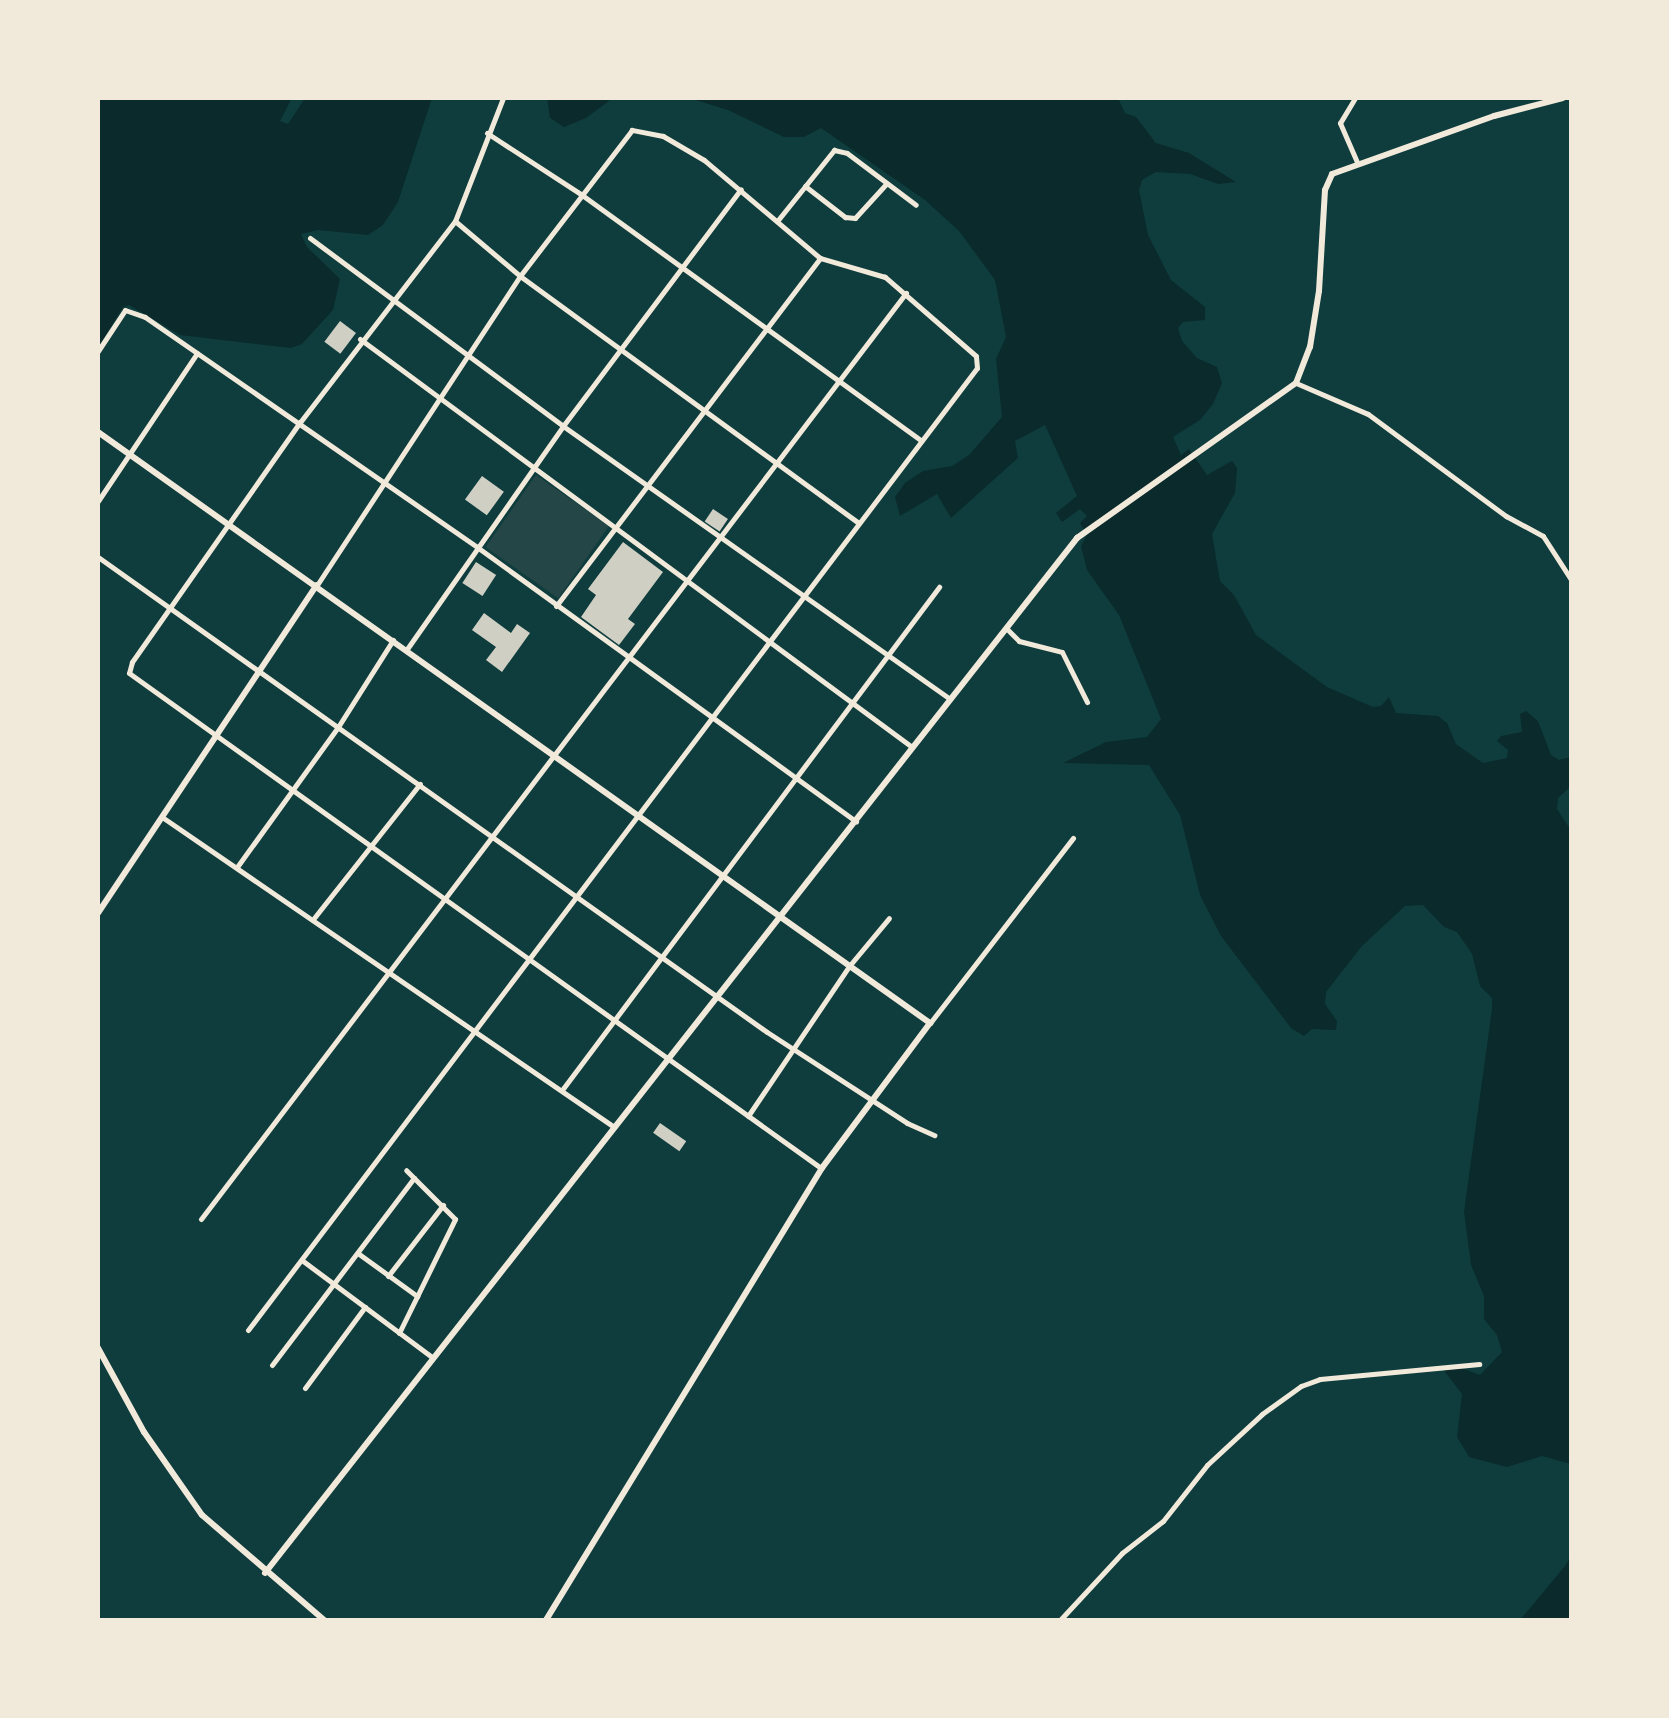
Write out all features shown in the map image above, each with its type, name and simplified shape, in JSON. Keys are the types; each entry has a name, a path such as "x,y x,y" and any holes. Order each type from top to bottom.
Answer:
{"street":[{"path":"503,98 486,132 455,220 360,339 228,522 129,670 291,792 822,1168"},
{"path":"1355,98 1340,124 1357,162"},
{"path":"265,1573 719,998 949,698 1084,532 1296,383 1306,364 1319,291 1328,179 1357,162 1563,98"},
{"path":"98,913 520,276 632,130 651,132 683,147 741,189 820,258 877,272 970,349 977,368 248,1330"},
{"path":"486,132 582,195 920,440"},
{"path":"778,220 834,150 846,152 916,205"},
{"path":"804,186 849,218 858,216 887,183"},
{"path":"407,649 563,426 741,189"},
{"path":"455,220 520,276 776,459 858,523"},
{"path":"310,238 646,486 949,698"},
{"path":"556,606 820,258"},
{"path":"202,1219 388,969 448,900 686,578 906,293"},
{"path":"98,351 127,309 197,352 477,547 856,822"},
{"path":"360,339 913,748"},
{"path":"98,501 197,352"},
{"path":"1296,383 1368,414 1506,516 1542,536 1572,581"},
{"path":"98,432 930,1023"},
{"path":"98,557 420,784 576,900 870,1100 934,1135"},
{"path":"562,1090 939,587"},
{"path":"1007,629 1019,641 1062,652 1087,702"},
{"path":"237,867 338,727 393,640"},
{"path":"314,918 420,784"},
{"path":"162,817 614,1127"},
{"path":"546,1620 822,1168 1073,838"},
{"path":"748,1116 850,964 889,918"},
{"path":"399,1333 455,1222 406,1170"},
{"path":"272,1364 414,1178"},
{"path":"388,1276 443,1205"},
{"path":"359,1254 417,1296"},
{"path":"302,1260 433,1358"},
{"path":"305,1388 366,1307"},
{"path":"98,1348 144,1432 202,1515 324,1620"},
{"path":"1060,1620 1122,1553 1163,1521 1207,1465 1262,1414 1302,1386 1320,1379 1479,1364"}],"shaded area":[{"path":"98,98 292,98 280,121 288,124 305,98 432,98 398,202 383,225 368,235 318,230 301,234 307,247 340,279 333,310 302,344 291,348 180,335 129,305 123,307 98,348"},
{"path":"547,98 613,98 586,118 564,127 550,118"},
{"path":"689,98 1118,98 1125,113 1136,117 1156,143 1189,153 1236,182 1218,184 1190,174 1156,172 1142,180 1139,190 1148,235 1171,280 1205,307 1205,320 1183,322 1178,328 1182,341 1197,358 1217,367 1222,383 1200,420 1173,437 1181,455 1189,449 1207,475 1232,461 1237,468 1235,493 1212,534 1220,581 1234,595 1256,635 1327,687 1373,707 1381,706 1389,697 1396,713 1438,716 1447,723 1456,744 1483,763 1507,758 1508,750 1497,741 1501,736 1522,732 1520,714 1526,711 1538,721 1551,755 1559,760 1571,757 1571,786 1558,798 1557,809 1572,832 1571,1464 1542,1456 1507,1467 1469,1457 1457,1437 1462,1394 1442,1368 1461,1368 1480,1375 1502,1352 1497,1335 1484,1319 1484,1296 1471,1265 1464,1212 1492,1009 1492,998 1480,986 1472,954 1457,932 1444,927 1423,905 1405,906 1362,946 1326,992 1325,1004 1337,1021 1336,1030 1312,1029 1304,1036 1291,1028 1221,936 1200,895 1180,815 1149,765 1063,763 1106,742 1147,737 1161,719 1119,615 1087,570 1081,546 1087,535 1080,523 1087,516 1080,509 1062,522 1056,513 1077,496 1045,425 1015,441 1018,458 951,518 937,494 900,516 895,497 905,483 923,471 952,466 969,455 1002,417 996,359 1006,337 995,280 959,231 925,200 821,128 804,137 784,137 728,110"},
{"path":"536,475 609,526 558,598 486,547"},
{"path":"1571,1556 1571,1620 1520,1620 1565,1566"}],"building":[{"path":"340,321 356,333 340,354 324,342"},
{"path":"482,476 504,492 487,515 465,499"},
{"path":"713,509 728,519 720,532 705,521"},
{"path":"623,542 663,572 628,619 635,624 619,645 581,617 596,595 588,589"},
{"path":"476,562 496,575 483,596 462,583"},
{"path":"484,613 511,633 517,624 530,633 502,672 486,660 496,647 472,630"},
{"path":"660,1123 686,1141 679,1151 653,1133"}]}
